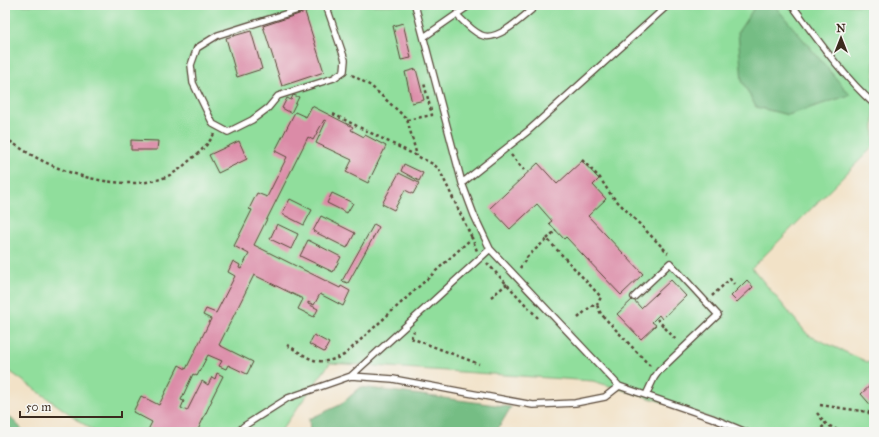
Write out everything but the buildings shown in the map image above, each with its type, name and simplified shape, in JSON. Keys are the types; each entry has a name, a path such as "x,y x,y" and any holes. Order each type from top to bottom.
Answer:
{"lane":[{"path":"314,5 218,35 197,48 191,65 192,83 213,124 228,132 252,120 268,108 278,96 334,78 344,71 345,60 326,5"},
{"path":"415,5 462,183 474,215 490,249 618,386 712,418 746,432"},
{"path":"424,37 470,5"},
{"path":"457,15 476,33 490,37 498,35 537,5"},
{"path":"462,183 528,131 668,5"},
{"path":"792,5 836,64 857,88 874,104"},
{"path":"351,376 490,249"},
{"path":"634,297 670,263 718,315 659,371 646,395"},
{"path":"238,432 244,426 288,398 351,376 393,378 533,405 575,403 605,397 618,386"}],"path":[{"path":"344,71 371,86 407,120 417,156"},
{"path":"407,120 432,115 423,78"},
{"path":"333,114 417,156 439,169 478,253 538,318"},
{"path":"5,138 40,160 77,174 100,180 133,183 148,182 164,178 179,170 209,142 218,127"},
{"path":"506,148 524,170"},
{"path":"582,160 600,178 611,195 668,253"},
{"path":"528,256 556,230"},
{"path":"287,345 312,360 321,362 333,360 344,355 472,238"},
{"path":"547,239 600,297 597,305 601,314 651,367"},
{"path":"706,302 730,279 734,284"},
{"path":"578,318 591,306 597,305"},
{"path":"657,319 683,348"},
{"path":"411,338 416,327"},
{"path":"400,332 411,338 479,364"},
{"path":"820,405 868,412 874,418"},
{"path":"817,413 826,424 841,432"},
{"path":"817,432 826,424"}],"green space":[{"path":"5,5 874,5 874,146 752,268 808,335 874,365 874,432 743,432 689,410 593,381 330,363 280,432 95,432 5,368"},
{"path":"756,5 774,5 850,95 788,115 756,107 742,81 738,32"},
{"path":"361,387 511,407 496,432 310,432 309,419 340,405"},
{"path":"5,412 25,432 5,432"}]}
